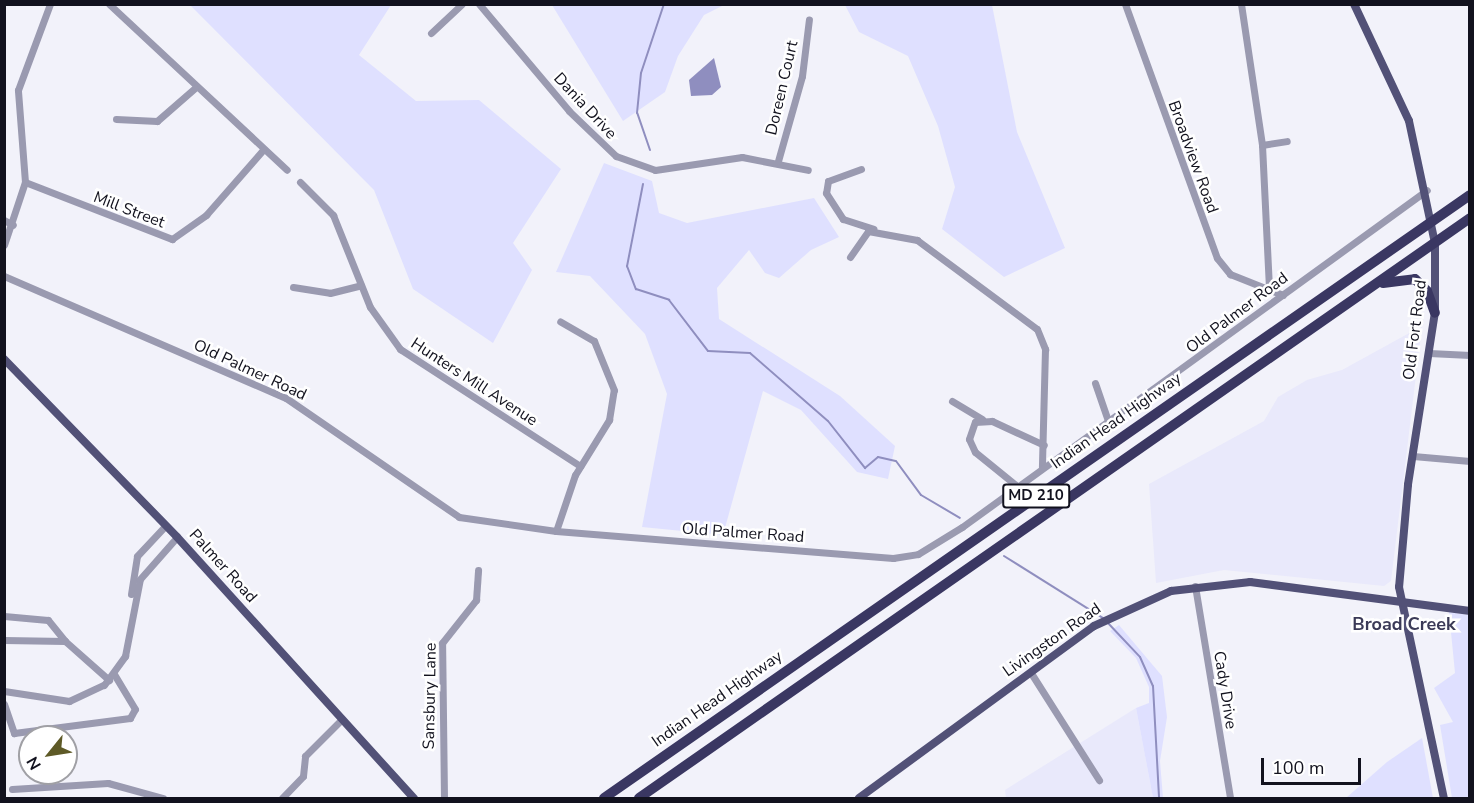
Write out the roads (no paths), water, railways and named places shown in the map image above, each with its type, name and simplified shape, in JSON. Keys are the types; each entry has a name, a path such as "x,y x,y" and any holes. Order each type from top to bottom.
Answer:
{"highway":[{"name":"Indian Head Highway","path":"604,798 1470,195"},
{"name":"Indian Head Highway","path":"639,798 1470,218"},
{"path":"1356,296 1406,277 1422,284 1435,313"}],"main road":[{"name":"Old Fort Road","path":"1354,4 1399,94 1427,190 1436,243 1435,313 1401,541 1402,602 1444,798"},
{"name":"Palmer Road","path":"4,359 166,525 414,798"},
{"name":"Livingston Road","path":"859,798 1098,624 1115,614 1195,586 1250,582 1470,611"}],"street":[{"path":"4,245 13,225 25,182 18,90 50,4"},
{"path":"109,4 195,88 287,170"},
{"path":"431,33 462,4"},
{"name":"Dania Drive","path":"479,4 568,111 616,156 655,170 742,157 778,161 808,170"},
{"name":"Broadview Road","path":"1125,4 1216,258 1230,274 1283,295"},
{"path":"1240,4 1262,145 1269,290"},
{"name":"Doreen Court","path":"778,161 802,76 809,19"},
{"path":"116,119 157,121 195,88"},
{"path":"1262,145 1287,141"},
{"name":"Mill Street","path":"25,182 172,239 206,215 263,150"},
{"path":"861,169 828,181 826,193 843,219 928,245 1037,329 1045,349 1042,467"},
{"name":"Hunters Mill Avenue","path":"300,182 333,215 361,285 381,327 407,356 580,466"},
{"name":"Old Palmer Road","path":"4,276 286,398 443,510 480,522 556,531 893,558 936,544 1427,190"},
{"path":"4,220 13,225"},
{"path":"850,257 873,230"},
{"path":"293,287 330,293 361,285"},
{"path":"556,531 580,466 609,420 614,381 594,341 560,321"},
{"path":"1429,352 1470,356"},
{"path":"1095,383 1108,420"},
{"path":"952,401 982,419 1044,445"},
{"path":"982,419 972,428 971,446 1017,486"},
{"path":"1413,456 1470,461"},
{"path":"4,691 69,701 112,677 130,642 131,601 137,556 166,525"},
{"path":"131,601 145,569 177,537"},
{"name":"Sansbury Lane","path":"444,798 442,643 476,600 477,570"},
{"name":"Cady Drive","path":"1195,586 1230,798"},
{"path":"4,616 48,620 65,641 112,677 135,709 130,718 14,733 4,704"},
{"path":"4,640 65,641"},
{"path":"1031,673 1099,780"},
{"path":"282,798 303,776 305,756 342,719"},
{"path":"12,789 108,783 163,798"}],"water":[{"path":"714,58 721,87 712,95 691,96 689,80"}],"waterway":[{"path":"650,150 637,113 641,73 664,4"},
{"path":"643,184 627,266 636,289 669,300 708,351 750,353 828,421 865,468 878,457 896,461 921,495 960,518"},
{"path":"1004,556 1103,618"},
{"path":"1107,622 1140,657 1153,686 1159,798"}],"district":[{"name":"Broad Creek","path":"1404,624"}]}
